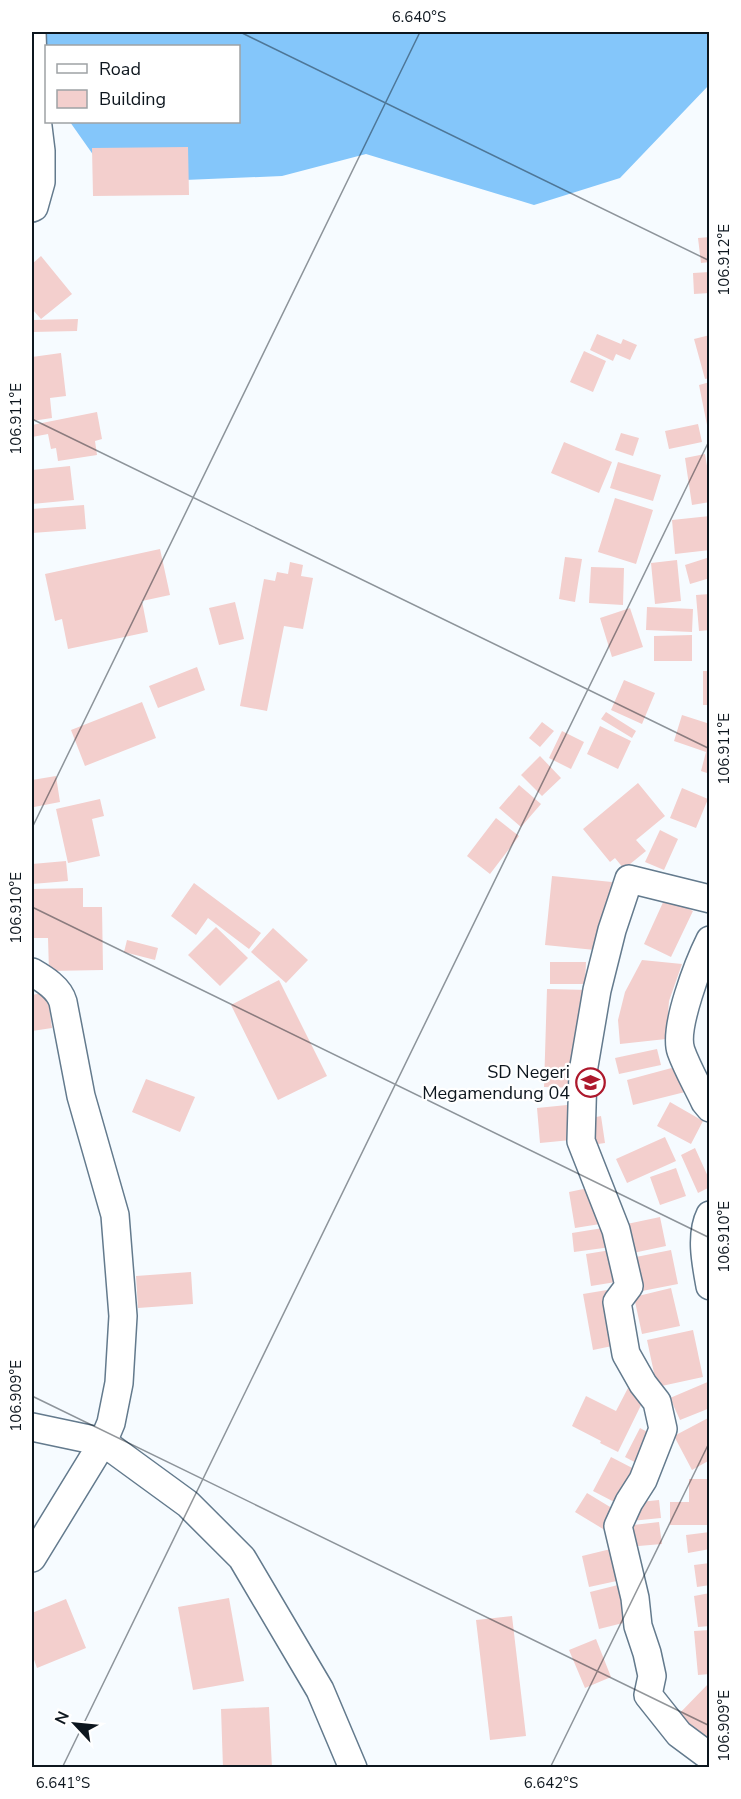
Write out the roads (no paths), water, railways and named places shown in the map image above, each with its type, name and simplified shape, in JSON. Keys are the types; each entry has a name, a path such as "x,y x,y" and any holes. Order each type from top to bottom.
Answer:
{"street":[{"path":"32,32 34,94 41,151 41,182 32,208"},
{"path":"710,899 629,879 612,930 597,990 583,1072 581,1141 616,1230 630,1286 617,1302 626,1354 643,1384 657,1402 663,1429 643,1480 618,1526 635,1598 638,1626 652,1676 648,1695 679,1734 710,1757"},
{"path":"710,940 698,965 688,995 681,1028 680,1049 710,1108"},
{"path":"32,972 61,995 81,1096 115,1215 123,1316 119,1383 111,1423 103,1442 32,1558"},
{"path":"710,1215 705,1225 706,1265 710,1286"},
{"path":"32,1427 103,1442 188,1504 242,1558 320,1690 353,1767"}],"place":[{"name":"SD Negeri Megamendung 04","path":"591,1082"}]}
